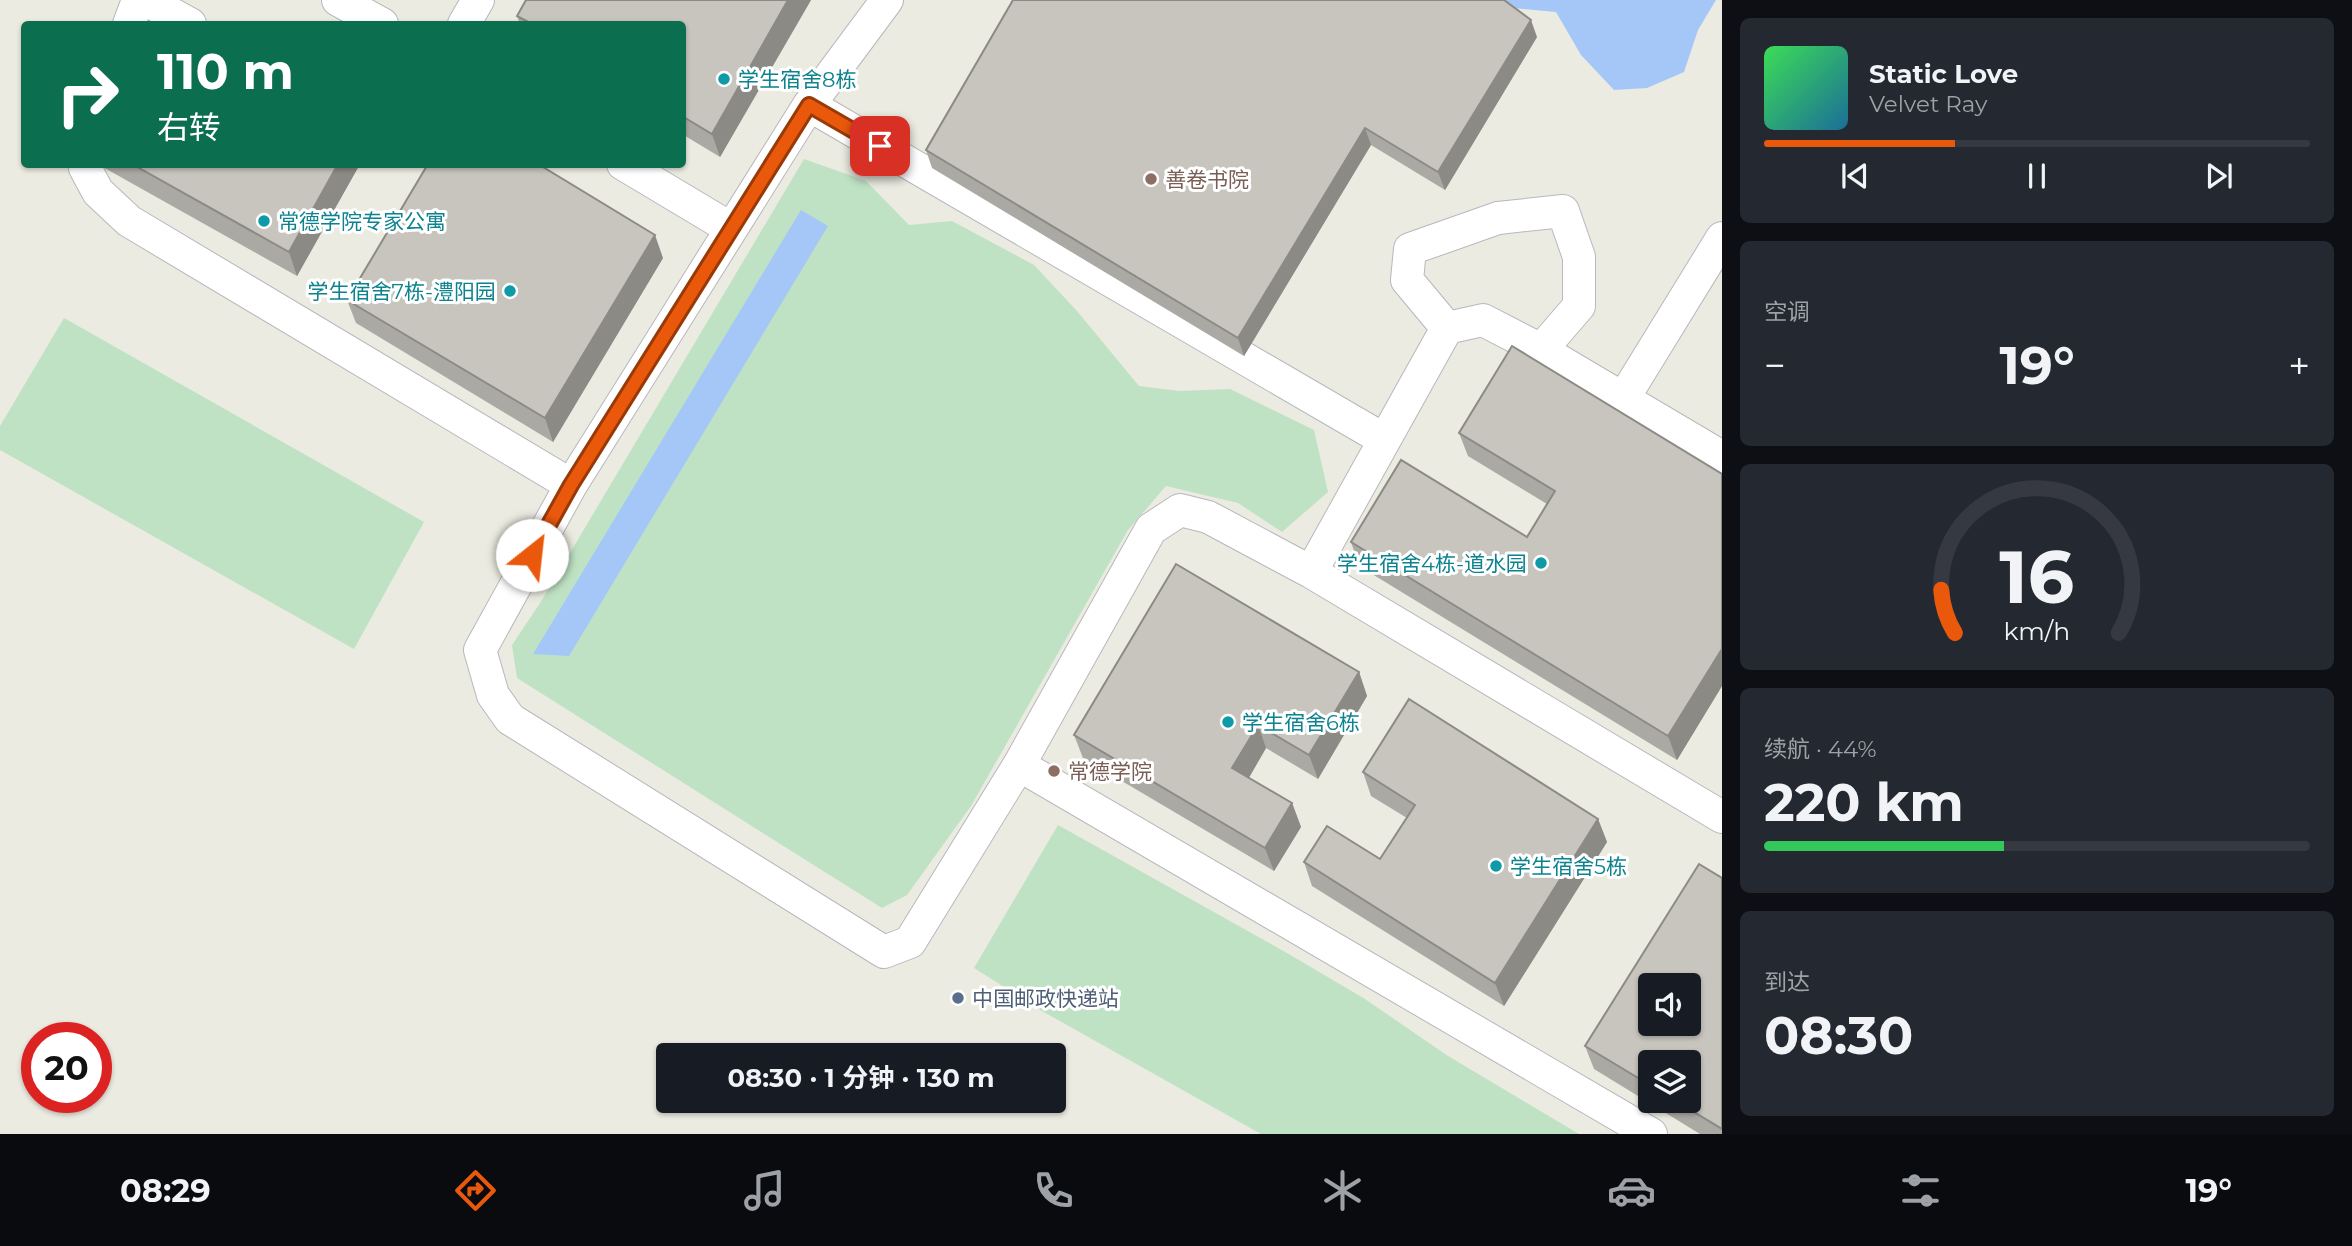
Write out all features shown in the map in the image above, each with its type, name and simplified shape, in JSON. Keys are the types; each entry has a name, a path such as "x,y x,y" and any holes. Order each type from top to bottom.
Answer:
{"lane":[{"path":"130,21 138,0"},
{"path":"146,0 184,21"},
{"path":"338,0 376,21"},
{"path":"466,21 478,0"},
{"path":"887,0 809,105 730,228 571,485 480,650 493,695 510,719 884,952 909,942 1019,765 1151,529 1180,510 1208,517 1311,572 1722,817"},
{"path":"809,105 1383,439"},
{"path":"85,168 98,192 129,221 571,485"},
{"path":"630,168 730,228"},
{"path":"1447,328 1407,281 1410,249 1498,218 1563,211 1579,257 1579,306 1541,350"},
{"path":"1623,399 1722,238"},
{"path":"1311,572 1447,328 1483,320 1541,350 1722,457"},
{"path":"1019,765 1651,1134"}],"green space":[{"path":"804,159 866,181 909,225 952,221 1034,265 1077,311 1139,386 1179,391 1230,389 1314,430 1328,492 1282,532 1238,503 1166,486 1128,530 971,806 907,895 882,908 517,678 512,645 542,600"},
{"path":"64,318 424,522 354,649 0,450 0,426"},
{"path":"1058,825 1365,999 1448,1056 1579,1134 1261,1134 1042,1011 974,968"}],"water":[{"path":"1491,0 1716,0 1698,30 1684,72 1647,88 1614,90 1581,55 1556,12 1503,7"},
{"path":"801,210 828,226 569,656 533,654"}],"building":[{"name":"学生宿舍8栋","path":"526,0 788,0 712,134 686,118 686,21 526,21 517,16"},
{"name":"善卷书院","path":"1013,0 1504,0 1531,20 1438,172 1365,128 1238,338 926,150"},
{"path":"139,168 336,168 289,252"},
{"name":"学生宿舍7栋-澧阳园","path":"426,168 545,168 655,235 545,418 347,300"},
{"name":"学生宿舍4栋-道水园","path":"1512,346 1722,474 1722,649 1668,736 1351,542 1401,460 1527,537 1555,491 1459,433"},
{"name":"学生宿舍6栋","path":"1176,564 1359,672 1309,755 1258,725 1232,768 1292,803 1265,848 1074,735"},
{"name":"学生宿舍5栋","path":"1409,699 1598,819 1495,983 1304,862 1327,826 1380,859 1415,805 1363,772"},
{"path":"1699,864 1722,878 1722,1129 1696,1113 1701,1113 1701,1050 1638,1050 1638,1078 1585,1046"}],"place":[{"name":"学生宿舍8栋","path":"724,79"},
{"name":"善卷书院","path":"1151,179"},
{"name":"常德学院专家公寓","path":"264,221"},
{"name":"学生宿舍7栋-澧阳园","path":"510,291"},
{"name":"学生宿舍4栋-道水园","path":"1541,563"},
{"name":"学生宿舍6栋","path":"1228,722"},
{"name":"常德学院","path":"1054,771"},
{"name":"学生宿舍5栋","path":"1496,866"},
{"name":"中国邮政快递站","path":"958,998"}],"route":[{"path":"532,555 571,485 809,105 880,146"}]}
